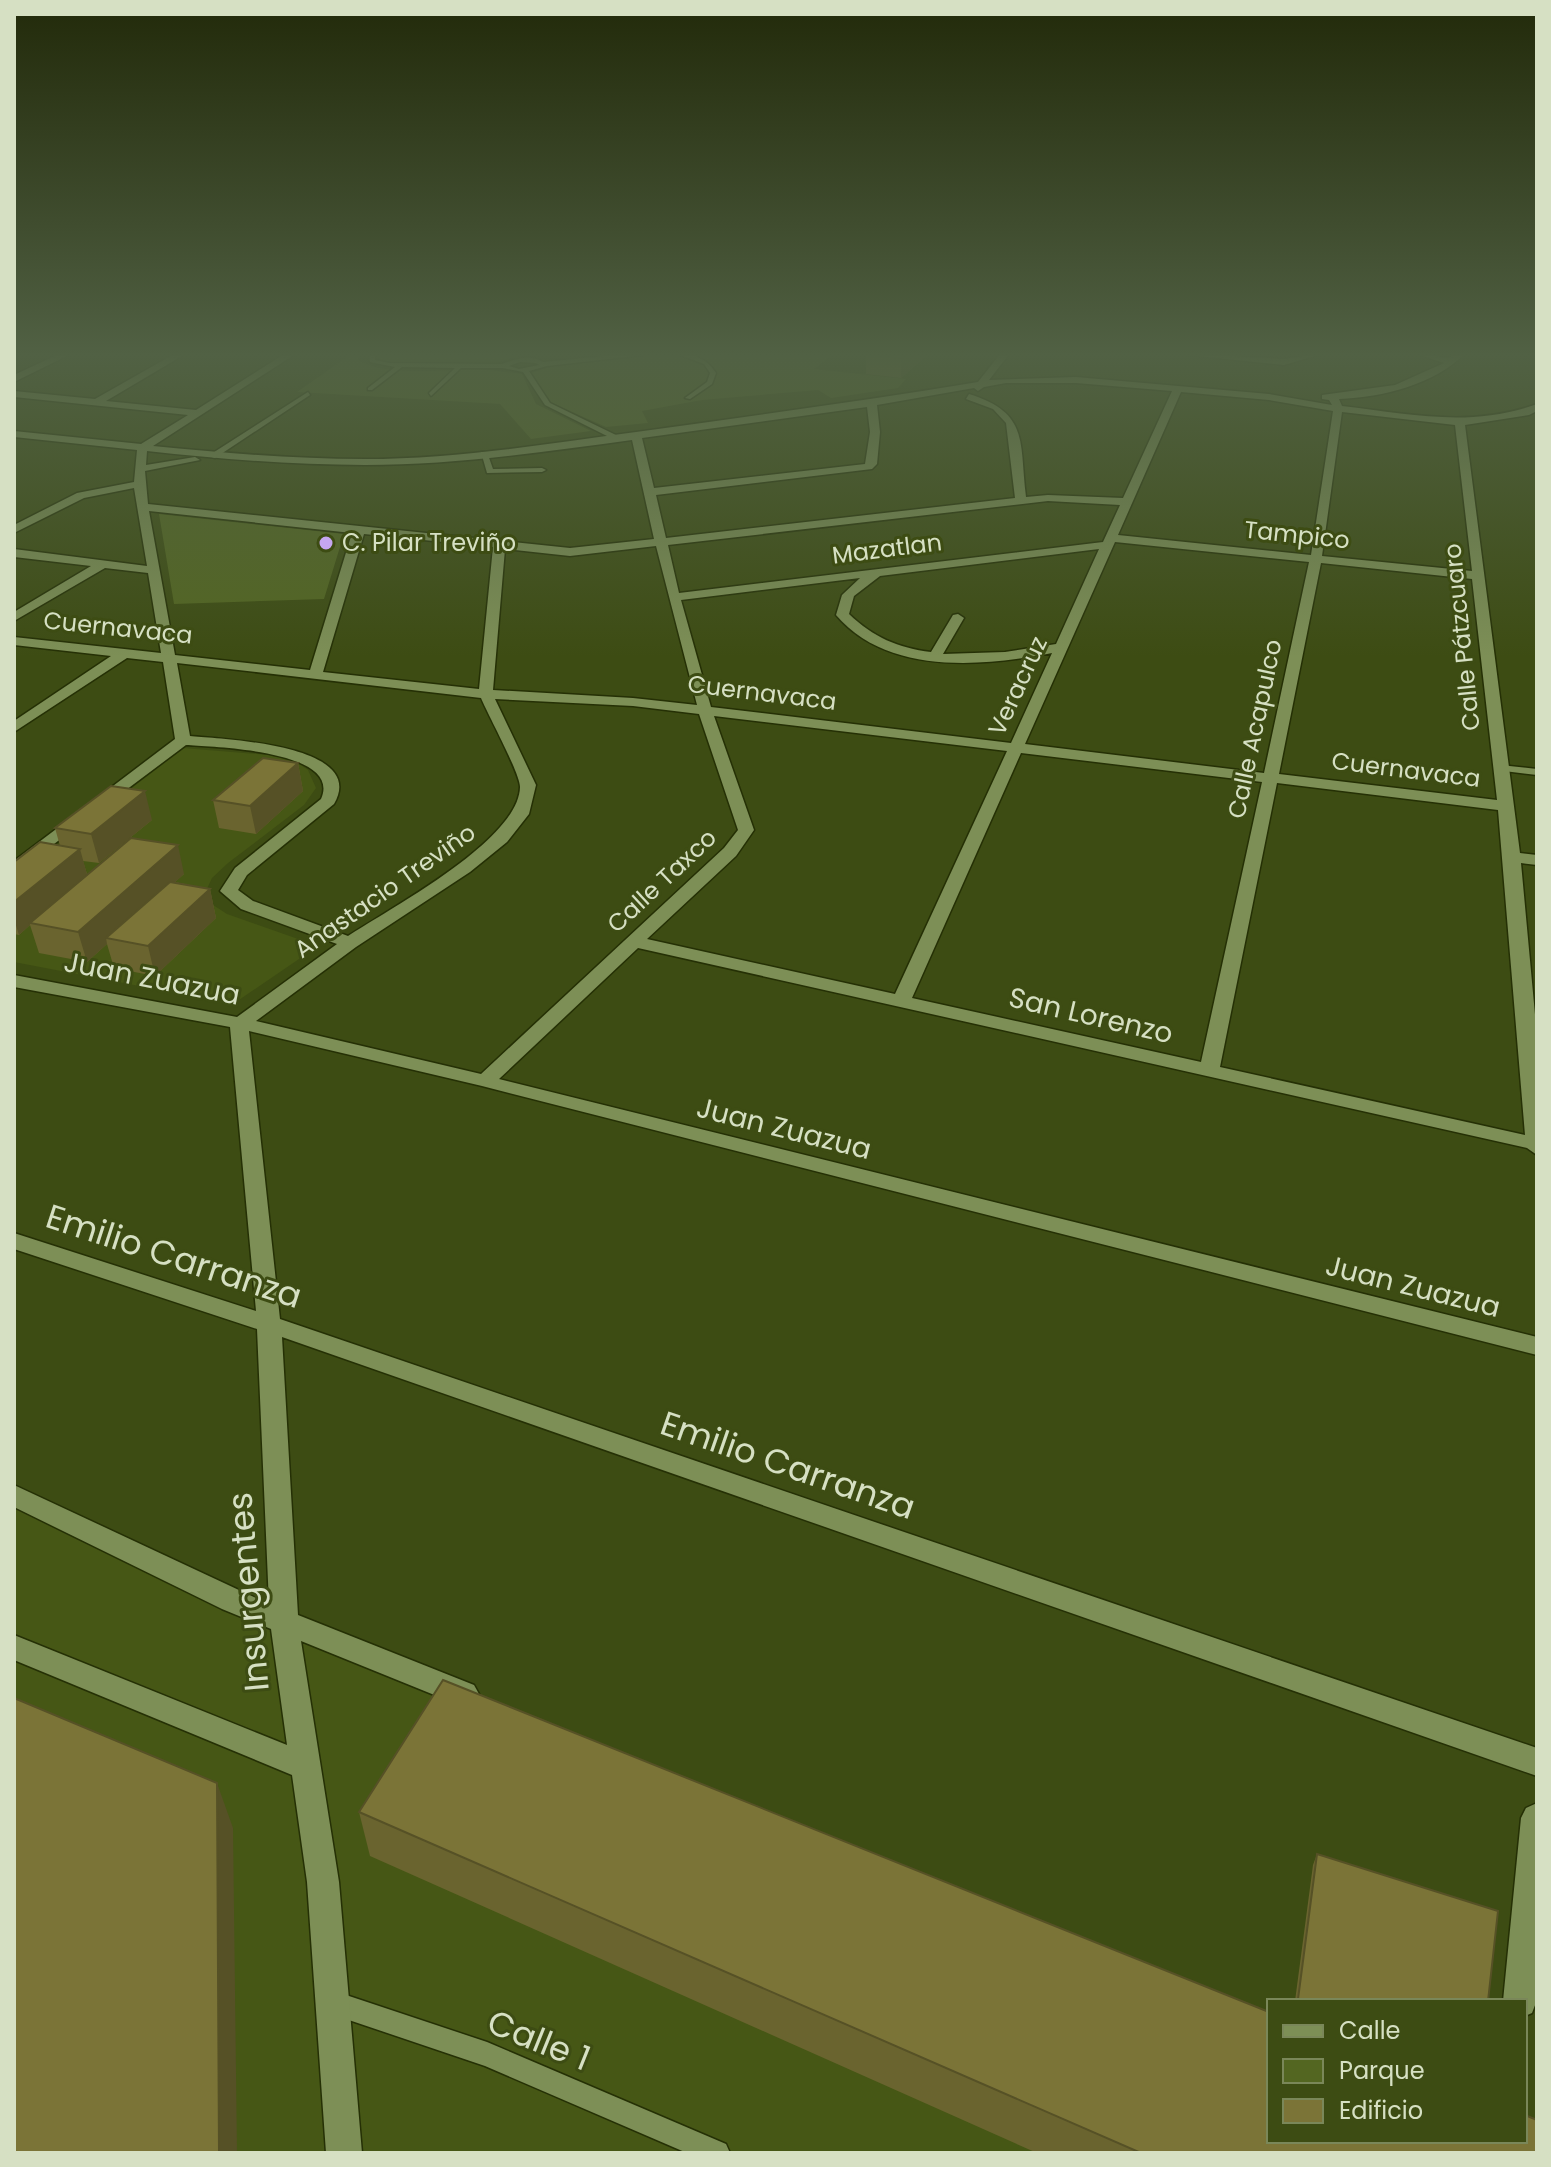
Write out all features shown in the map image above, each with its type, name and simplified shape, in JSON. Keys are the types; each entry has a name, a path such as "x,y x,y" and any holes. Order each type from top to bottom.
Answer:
{"street":[{"path":"141,454 139,476 142,507 183,740"},
{"path":"196,454 326,462 481,454"},
{"name":"Calle Taxco","path":"485,1081 730,852 744,835 745,821 705,710 674,597 640,454"},
{"path":"649,492 868,467 872,464 873,454"},
{"path":"1015,454 1021,501"},
{"name":"Veracruz","path":"901,1001 1148,454"},
{"name":"Calle Acapulco","path":"1209,1070 1316,559 1329,454"},
{"name":"Calle Pátzcuaro","path":"1464,454 1504,806 1531,990 1537,1146"},
{"path":"14,530 81,495 212,456"},
{"path":"142,507 499,547 570,552 1048,498 1126,502"},
{"path":"316,673 359,530"},
{"name":"Tampico","path":"1108,542 1480,576"},
{"name":"Mazatlan","path":"674,597 1108,542"},
{"name":"Anastacio Treviño","path":"239,1024 350,943 476,859 501,839 523,811 528,785 486,694 499,547"},
{"path":"14,553 153,570"},
{"path":"14,617 103,564"},
{"path":"879,571 849,591 842,615 853,629 877,643 935,656 1000,658 1060,647"},
{"path":"935,656 958,618"},
{"name":"Cuernavaca","path":"14,641 486,694 594,699 705,710 1504,806"},
{"path":"14,728 126,652"},
{"path":"14,869 183,740 291,755 312,762 327,773 332,792 328,801 241,872 229,891 247,905 350,943"},
{"path":"1512,857 1537,860"},
{"name":"San Lorenzo","path":"632,941 1537,1146"},
{"name":"Juan Zuazua","path":"14,981 239,1024 485,1081 1537,1346"},
{"name":"Insurgentes","path":"239,1024 269,1324 284,1622 323,1882 344,2153"},
{"name":"Emilio Carranza","path":"14,1241 269,1324 1537,1762"},
{"path":"14,1495 232,1601 489,1705"},
{"path":"14,1647 305,1766"},
{"path":"1520,1999 1537,1818"}],"lane":[{"path":"484,454 490,471 542,470"},
{"path":"1500,768 1537,772"},
{"name":"Calle 1","path":"330,2001 487,2054 717,2153"}],"shaded area":[{"path":"183,748 269,755 293,760 308,770 316,788 304,805 228,863 212,878 206,891 210,903 227,914 318,946 233,1004 14,962 14,880"},
{"path":"14,1494 284,1622 1267,2019 1267,2143 1527,2143 1537,2128 1537,2153 14,2153"}],"green space":[{"path":"159,514 344,534 324,599 174,604"}],"building":[{"path":"263,758 298,763 250,806 213,800"},
{"path":"111,786 145,791 91,834 55,828"},
{"path":"131,838 178,845 78,932 30,923"},
{"path":"40,842 80,849 14,902 14,862"},
{"path":"170,882 210,889 148,946 106,938"},
{"path":"443,1680 1267,2011 1267,2143 1527,2143 1527,2116 1537,2120 1537,2153 1141,2153 359,1812"},
{"path":"14,1698 217,1783 219,2153 14,2153"},
{"path":"1317,1854 1498,1911 1488,1999 1298,1999"}],"place":[{"name":"C. Pilar Treviño","path":"326,543"}]}
